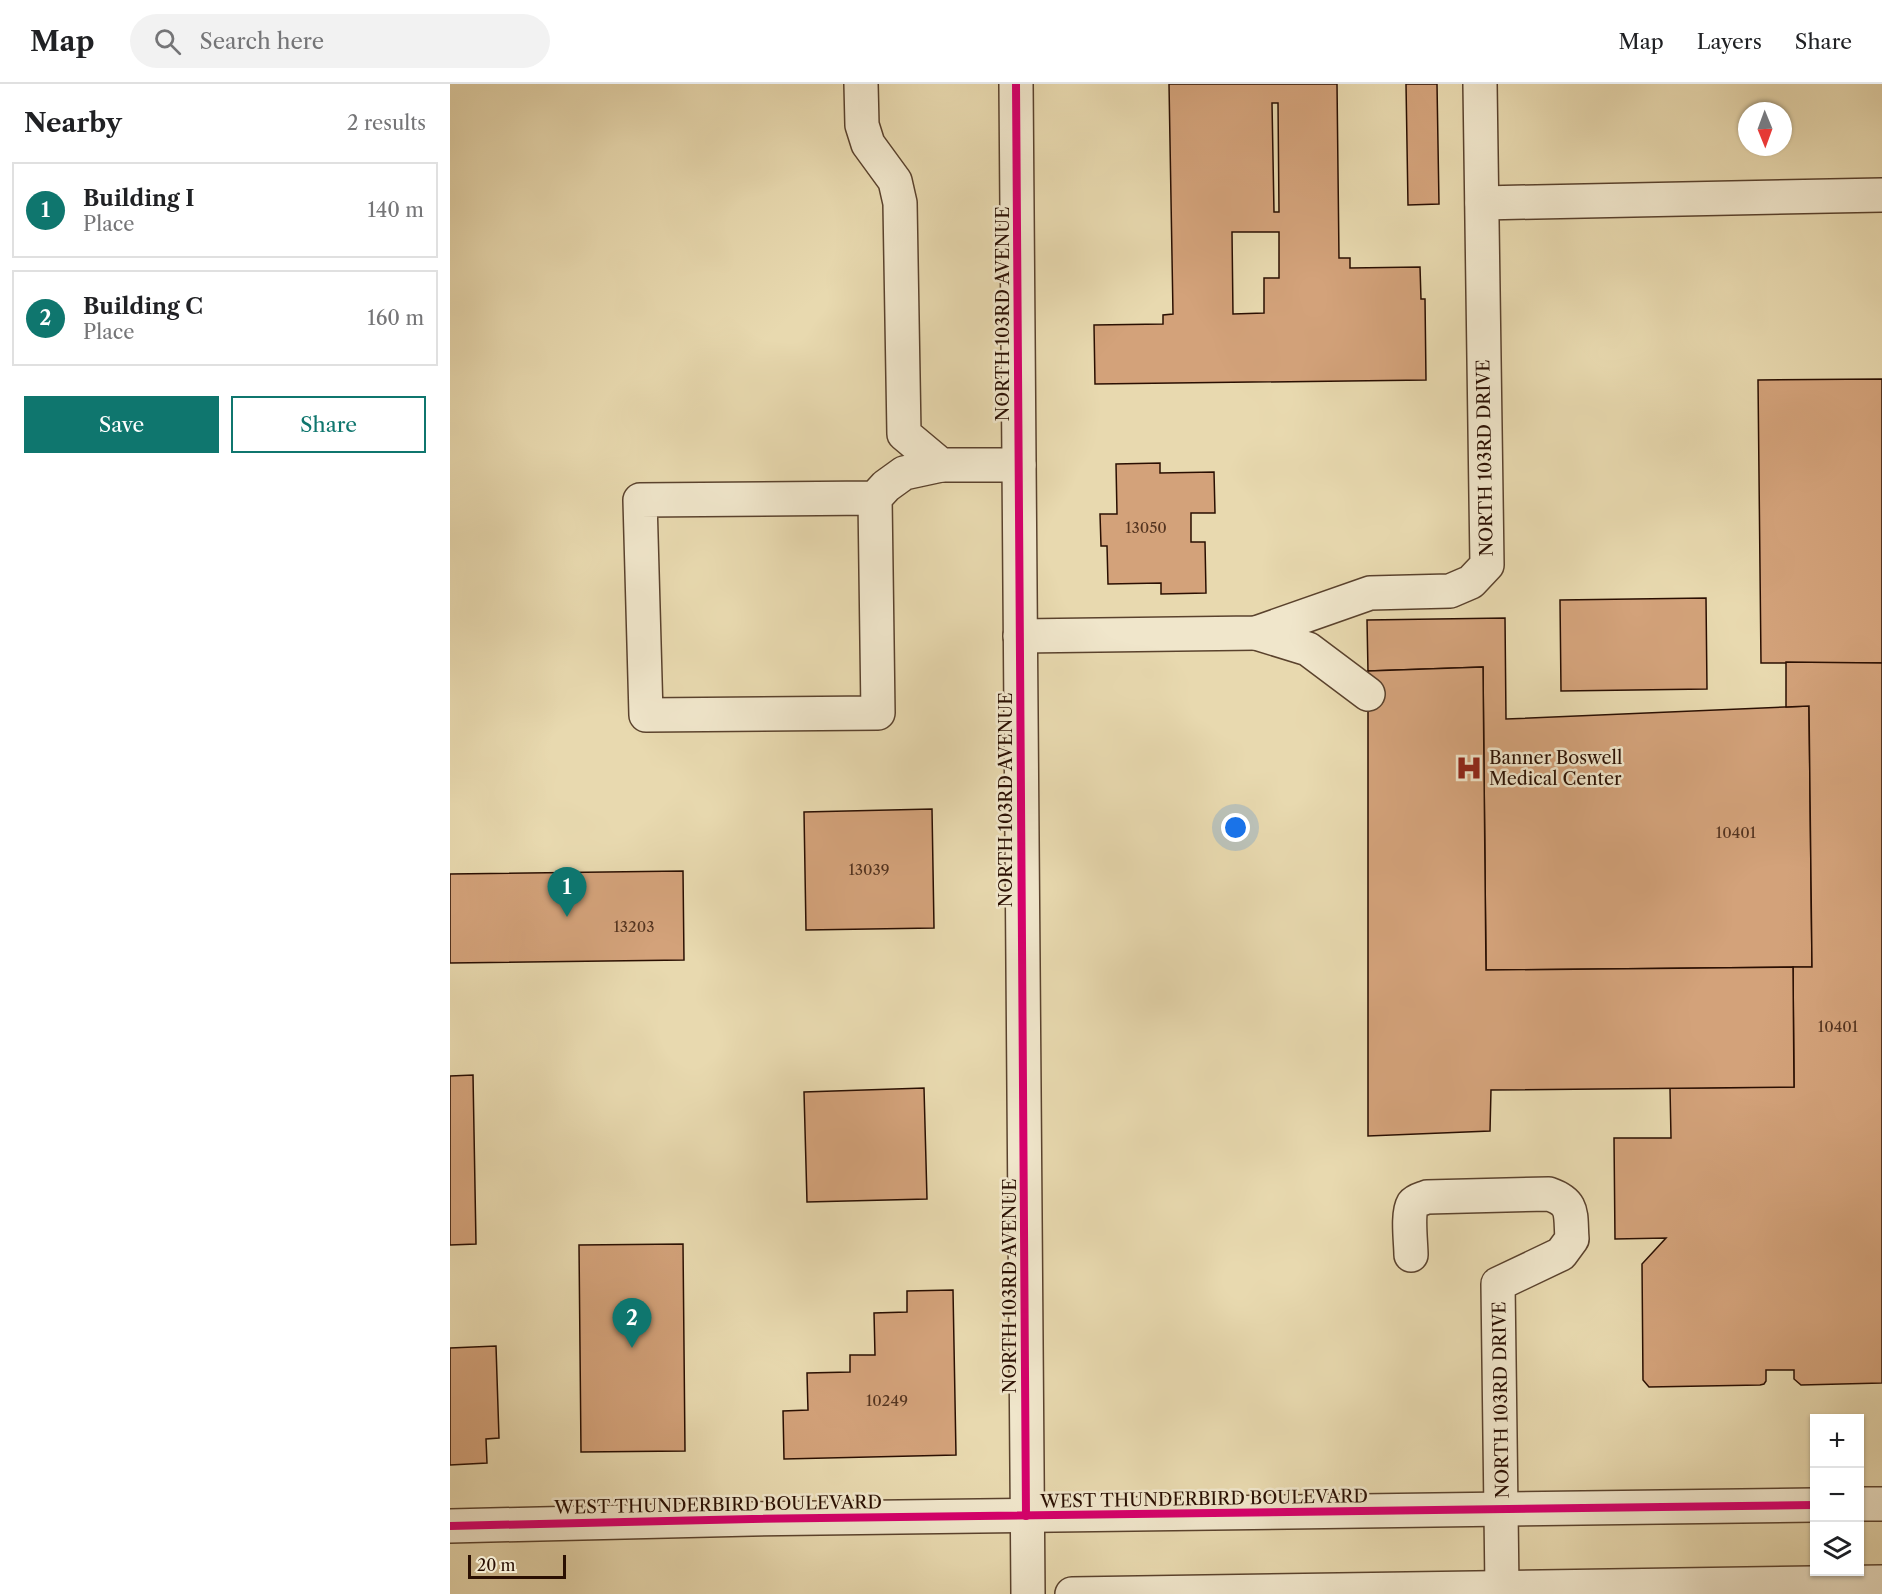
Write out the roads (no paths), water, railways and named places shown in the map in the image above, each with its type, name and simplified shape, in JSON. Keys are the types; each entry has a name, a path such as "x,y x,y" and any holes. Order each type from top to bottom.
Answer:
{"street":[{"path":"861,84 862,125 868,144 895,181 900,203 904,434 941,465"},
{"name":"NORTH 103RD AVENUE","path":"1016,84 1028,1594"},
{"name":"NORTH 103RD DRIVE","path":"1020,636 1256,633 1370,593 1450,591 1471,582 1487,565 1480,84"},
{"path":"1482,203 1882,195"},
{"path":"875,498 640,500 646,715 878,713 875,498 886,486 904,473 941,465 1019,465"},
{"path":"1256,633 1308,649 1368,694"},
{"name":"NORTH 103RD DRIVE","path":"1411,1255 1413,1205 1418,1200 1427,1197 1549,1194 1563,1199 1570,1210 1572,1239 1561,1254 1498,1284 1503,1510 1502,1588"},
{"path":"1864,1504 1882,1504"},
{"name":"WEST THUNDERBIRD BOULEVARD","path":"450,1526 704,1520 1810,1505"},
{"path":"1071,1594 1882,1582"}],"place":[{"name":"Banner Boswell Medical Center","path":"1469,768"},
{"name":"Building I","path":"567,917"},
{"name":"Building C","path":"632,1348"}]}
